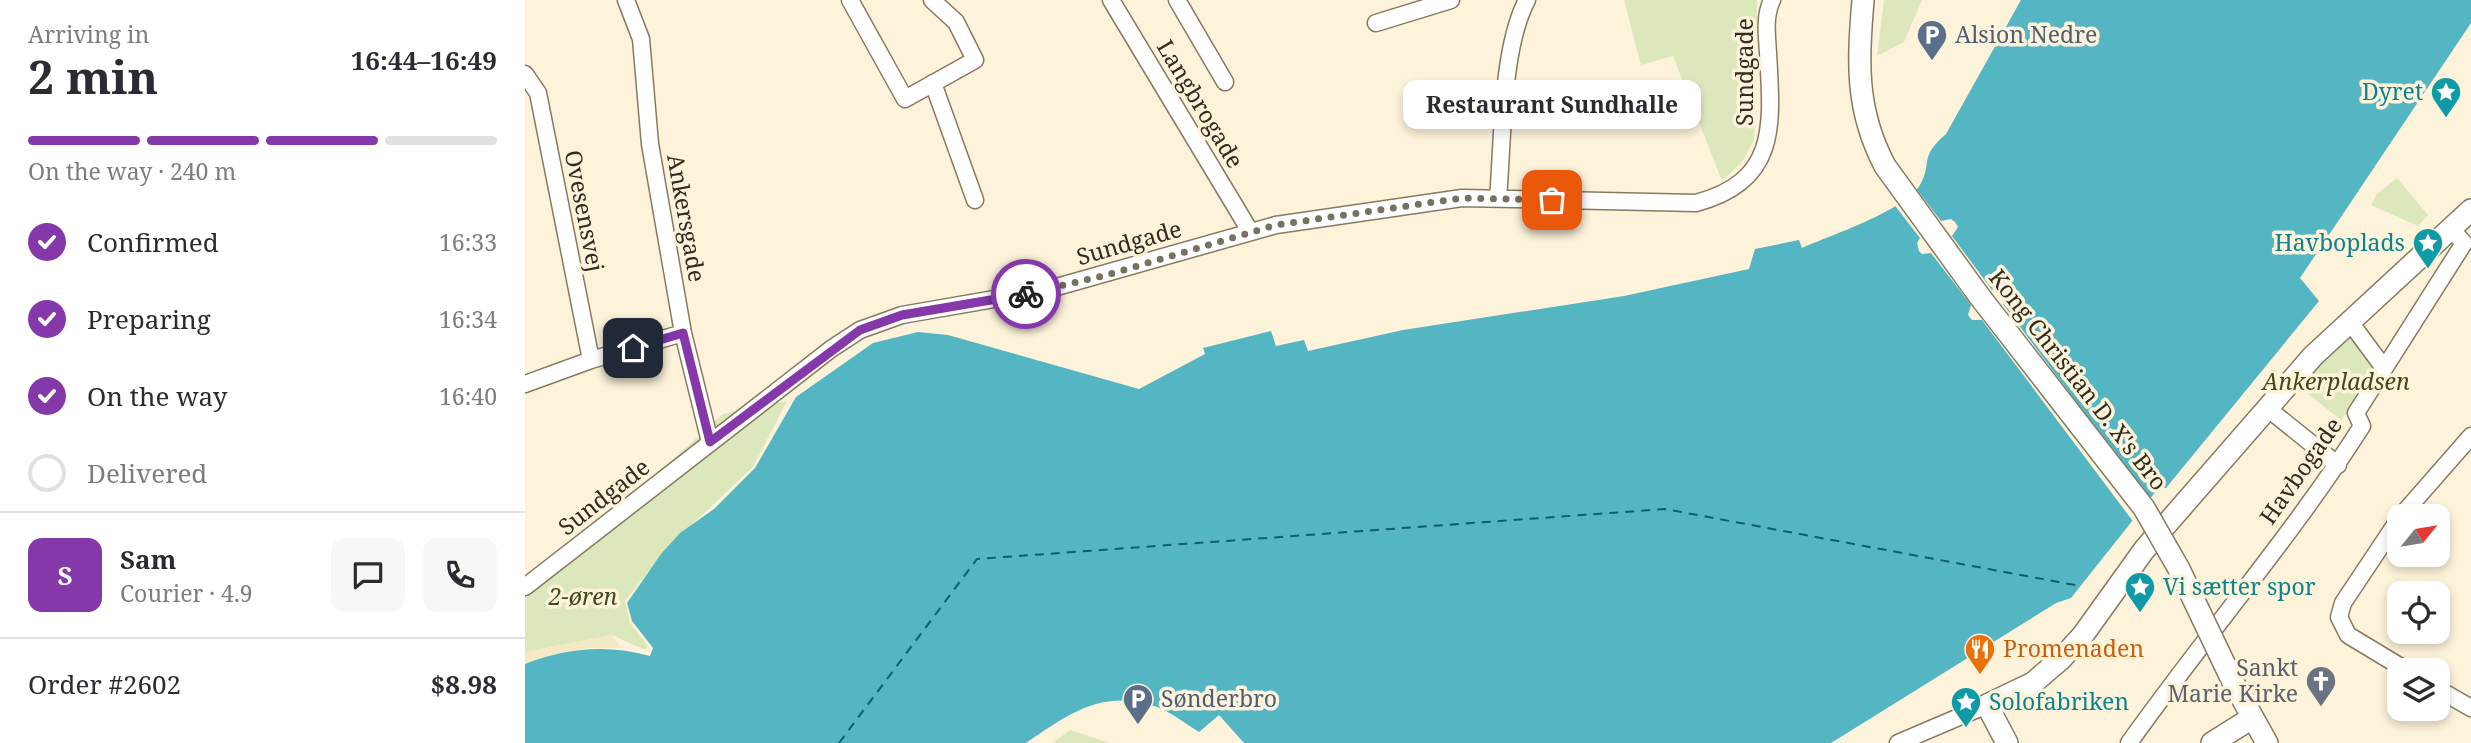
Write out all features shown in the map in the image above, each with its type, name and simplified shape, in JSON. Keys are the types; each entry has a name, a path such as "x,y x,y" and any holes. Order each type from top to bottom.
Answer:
{"street":[{"name":"Ankersgade","path":"626,0 641,39 650,144 683,333 710,442"},
{"path":"850,0 905,99 975,61 956,22 932,0"},
{"name":"Langbrogade","path":"1111,0 1250,232"},
{"path":"1177,0 1225,82"},
{"path":"1376,23 1451,0"},
{"path":"1498,198 1511,53 1520,13 1527,0"},
{"name":"Sundgade","path":"525,587 710,442 860,330 902,315 1046,290 1250,232 1450,200 1498,198 1696,203 1721,197 1739,184 1756,166 1766,146 1772,120 1766,28 1772,0"},
{"name":"Kong Christian D. X's Bro","path":"1863,0 1859,80 1865,121 1885,166 1980,297 2144,508 2179,569 2233,682 2267,743"},
{"name":"Ovesensvej","path":"525,74 538,93 591,360"},
{"path":"933,83 975,200"},
{"path":"1898,743 2033,683 2061,659 2083,635 2144,550 2266,407 2313,356 2471,210"},
{"name":"Havbogade","path":"2129,743 2191,655 2338,464 2362,426 2356,413 2464,243 2452,230"},
{"path":"2350,322 2384,368"},
{"path":"526,381 683,333"},
{"path":"2266,407 2338,464"},
{"path":"2411,504 2471,436"},
{"path":"2387,537 2343,603 2339,617 2348,635 2387,659"},
{"path":"2450,697 2471,708"},
{"path":"1987,705 2007,743"},
{"path":"2213,743 2252,718"}],"green space":[{"path":"1624,0 1757,0 1754,140 1742,162 1722,181 1673,56 1641,65"},
{"path":"1884,0 1922,0 1904,42 1877,56"},
{"path":"2397,178 2428,215 2418,226 2371,205 2377,194"},
{"name":"Ankerpladsen","path":"2352,333 2378,367 2341,420 2297,385"},
{"name":"2-øren","path":"787,401 753,467 666,549 625,601 630,623 648,646 645,650 612,635 525,652 525,593 723,414"},
{"path":"1070,730 1110,743 1053,743"}],"sand":[{"path":"612,635 622,648 587,648 525,664 525,652"}],"water":[{"path":"2021,0 2471,0 2471,23 2300,278 2319,301 2166,488 2160,486 2071,598 2056,603 1831,743 1244,743 1219,715 1199,732 1157,707 1119,701 1087,707 1057,722 1026,743 525,743 525,664 571,651 619,650 650,656 653,648 632,621 627,603 661,554 680,533 714,509 755,468 796,397 873,343 918,332 948,335 1139,389 1205,354 1203,348 1271,331 1276,346 1304,340 1308,351 1403,330 1624,296 1749,269 1755,249 1799,240 1802,248 1884,213 1912,194 1924,177 1932,149 1946,134"}],"pier":[{"path":"1914,186 1941,221 1951,219 1955,222 1958,227 1952,236 1992,290 1997,287 2006,290 2008,295 2003,304 2152,503 2135,524 1982,320 1972,320 1968,315 1971,305 1931,253 1922,254 1919,251 1917,243 1920,238 1893,203"}],"ferry route":[{"path":"839,743 977,559 1665,509 2080,586"}],"way so far":[{"path":"1026,294 1107,275 1276,225 1462,198 1552,200"}],"place":[{"name":"Alsion Nedre","path":"1932,62"},
{"name":"Dyret","path":"2446,119"},
{"name":"Restaurant Sundhalle","path":"1552,200"},
{"name":"Havboplads","path":"2428,270"},
{"name":"Vi sætter spor","path":"2140,614"},
{"name":"Promenaden","path":"1980,676"},
{"name":"Sankt Marie Kirke","path":"2321,708"},
{"name":"Sønderbro","path":"1138,726"},
{"name":"Solofabriken","path":"1966,729"}],"route":[{"path":"633,348 683,333 702,420 710,442 831,349 860,330 902,315 1026,294"}]}
